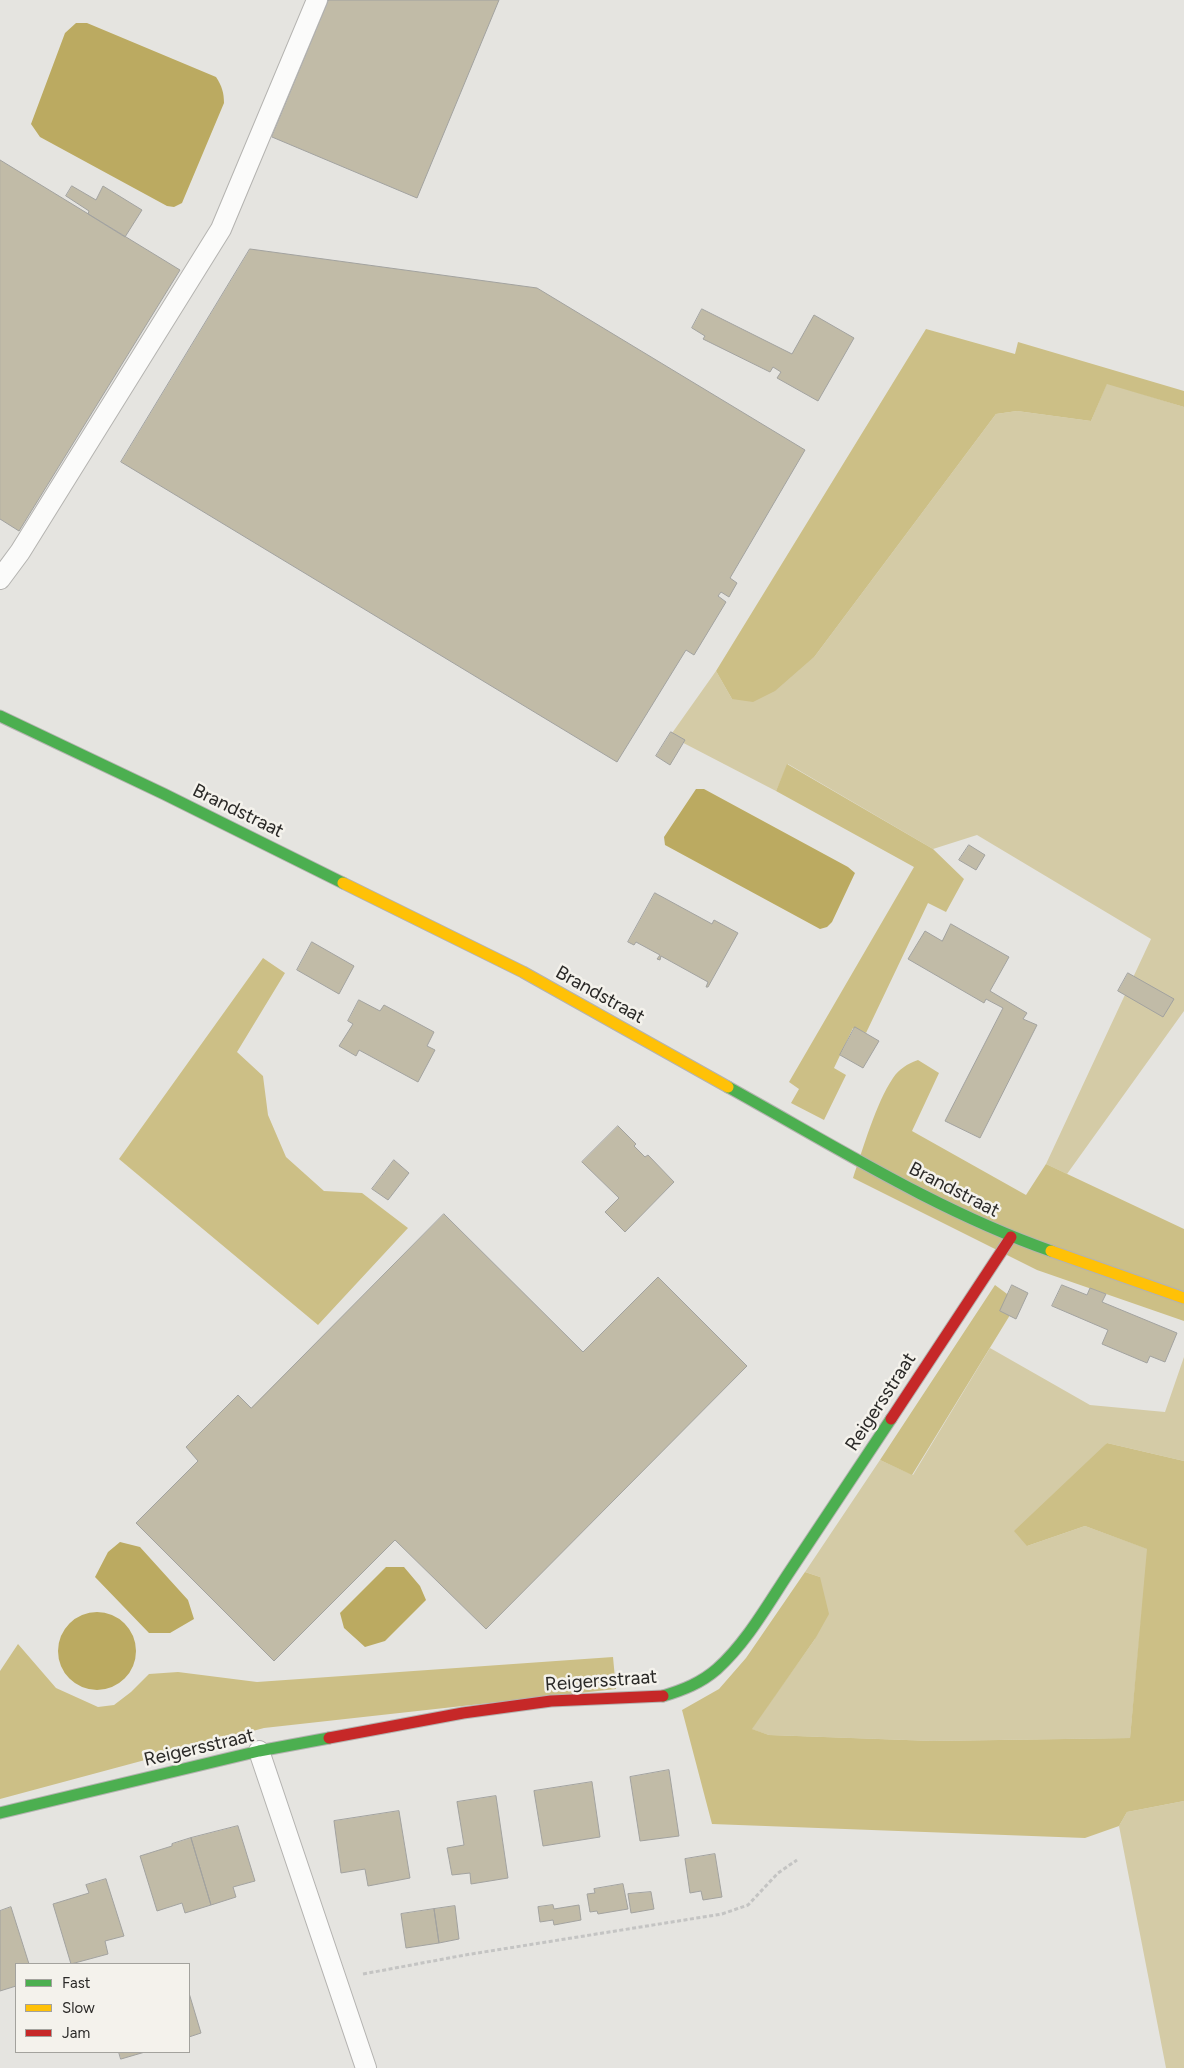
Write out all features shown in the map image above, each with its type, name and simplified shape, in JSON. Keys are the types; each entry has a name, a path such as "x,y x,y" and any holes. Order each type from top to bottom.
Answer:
{"street":[{"name":"Brandstraat","path":"0,716 523,972 904,1185 1011,1237 1184,1298"},
{"name":"Reigersstraat","path":"0,1813 260,1751 463,1713 551,1702 662,1696 678,1691 708,1676 740,1643 774,1595 1011,1237"}],"lane":[{"path":"0,580 20,552 221,229 317,0"},
{"path":"260,1751 366,2068"}],"path":[{"path":"336,1980 464,1955 722,1914 748,1905 778,1873 797,1860"}],"shaded area":[{"path":"76,23 87,23 216,77 218,80 224,96 224,103 182,203 174,207 167,206 40,137 31,124 65,33"},
{"path":"926,329 1015,354 1018,342 1184,391 1184,407 1107,384 1091,421 1017,411 996,414 815,656 775,691 753,702 732,699 716,671"},
{"path":"1107,383 1184,407 1184,1011 1067,1174 1046,1164 1151,939 977,835 933,849 788,764 776,791 670,736 716,671 732,699 815,656 996,414 1017,411 1091,421"},
{"path":"787,764 933,849 964,879 946,912 928,903 866,1033 853,1028 834,1068 846,1075 824,1120 791,1103 799,1089 789,1082 914,867 776,791"},
{"path":"696,789 704,789 848,867 855,873 832,922 827,927 820,929 665,845 664,837"},
{"path":"263,958 285,973 237,1052 263,1076 268,1115 286,1157 324,1191 362,1193 408,1228 318,1325 119,1159"},
{"path":"918,1060 939,1073 912,1131 1026,1195 1046,1164 1184,1229 1184,1321 1037,1270 853,1178 870,1126 887,1088 901,1069"},
{"path":"995,1285 1018,1302 912,1475 880,1460"},
{"path":"990,1348 1090,1405 1165,1412 1184,1357 1184,1461 1107,1443 1027,1546 1085,1526 1148,1549 1130,1738 933,1741 769,1735 751,1729 815,1639 820,1577 805,1572 880,1460 913,1475"},
{"path":"1107,1443 1184,1461 1184,1801 1127,1812 1119,1826 1085,1838 712,1824 682,1710 719,1689 746,1658 805,1572 820,1577 829,1614 815,1639 752,1729 769,1735 933,1741 1130,1738 1147,1549 1085,1526 1027,1546 1014,1531"},
{"path":"120,1542 140,1547 188,1600 194,1619 170,1633 149,1633 95,1577 108,1552"},
{"path":"386,1567 404,1567 420,1586 426,1600 385,1641 365,1647 344,1628 340,1613"},
{"path":"97,1612 112,1615 124,1624 133,1636 136,1651 133,1666 124,1678 112,1687 97,1690 82,1687 70,1678 61,1666 58,1651 61,1636 70,1624 82,1615"},
{"path":"18,1644 56,1688 98,1707 114,1705 131,1692 149,1674 178,1672 257,1682 613,1657 616,1689 264,1728 0,1799 0,1671"},
{"path":"1184,1801 1184,2068 1166,2068 1119,1826 1127,1812"}],"building":[{"path":"329,0 499,0 417,198 272,137"},
{"path":"0,160 180,270 19,531 0,519"},
{"path":"72,186 96,200 103,186 142,210 125,237 88,214 89,211 66,196"},
{"path":"250,249 537,288 805,450 730,578 737,583 729,597 721,592 718,596 726,602 694,655 686,650 617,762 121,462"},
{"path":"702,309 792,354 814,315 854,338 818,401 777,378 781,372 773,367 770,372 703,339 705,336 692,328"},
{"path":"671,732 685,740 670,765 656,756"},
{"path":"969,845 985,855 976,870 959,860"},
{"path":"655,893 712,924 714,920 738,933 708,987 706,987 708,982 661,956 660,960 657,959 660,955 636,942 634,945 628,942"},
{"path":"951,924 1009,957 990,991 1027,1013 1023,1019 1037,1025 980,1138 945,1121 1003,1008 986,999 984,1003 908,959 925,931 942,941"},
{"path":"312,942 354,966 339,994 297,970"},
{"path":"1128,973 1174,999 1163,1017 1118,991"},
{"path":"359,1000 380,1011 384,1005 434,1032 427,1046 435,1050 418,1082 359,1050 356,1056 339,1046 353,1024 348,1021"},
{"path":"855,1027 879,1041 863,1068 840,1055"},
{"path":"618,1126 636,1144 634,1146 645,1157 648,1155 674,1182 625,1232 605,1212 619,1198 582,1162"},
{"path":"394,1160 409,1173 388,1200 372,1189"},
{"path":"444,1214 583,1352 658,1277 747,1366 486,1629 395,1540 274,1661 136,1523 198,1461 186,1447 238,1395 251,1408"},
{"path":"1012,1285 1028,1293 1016,1319 1000,1311"},
{"path":"1062,1285 1087,1295 1090,1288 1106,1294 1102,1302 1177,1333 1165,1362 1150,1356 1147,1363 1102,1344 1108,1330 1052,1306"},
{"path":"669,1770 679,1836 640,1841 630,1777"},
{"path":"592,1782 600,1837 543,1846 534,1791"},
{"path":"496,1796 508,1878 471,1884 470,1873 452,1875 447,1848 464,1845 457,1802"},
{"path":"399,1811 410,1878 368,1886 365,1869 341,1873 334,1821"},
{"path":"238,1826 255,1881 233,1887 236,1897 211,1905 191,1838"},
{"path":"191,1838 211,1905 185,1913 182,1903 157,1911 140,1856"},
{"path":"715,1854 722,1897 703,1900 701,1891 690,1893 685,1859"},
{"path":"106,1879 124,1936 105,1941 108,1954 71,1963 53,1904 89,1893 86,1885"},
{"path":"623,1884 628,1909 598,1914 597,1911 590,1912 587,1894 595,1893 594,1889"},
{"path":"651,1892 654,1909 631,1913 628,1894"},
{"path":"553,1905 554,1909 579,1905 581,1920 554,1925 553,1920 540,1922 538,1907"},
{"path":"455,1906 459,1939 439,1943 434,1909"},
{"path":"11,1907 29,1963 15,1963 15,1986 0,1991 0,1911"},
{"path":"434,1909 439,1943 406,1948 401,1914"},
{"path":"190,1996 201,2033 190,2037"},
{"path":"119,2053 142,2053 121,2059"}],"traffic: fast":[{"path":"0,716 164,794 343,883"},
{"path":"728,1087 926,1197 967,1217 1051,1251"},
{"path":"663,1696 685,1689 705,1678 717,1669 738,1647 891,1419"},
{"path":"0,1813 259,1751 329,1738"}],"traffic: slow":[{"path":"343,883 523,972 728,1087"},
{"path":"1051,1251 1184,1298"}],"traffic: jam":[{"path":"891,1419 1011,1237"},
{"path":"329,1738 463,1713 551,1701 663,1696"}]}
